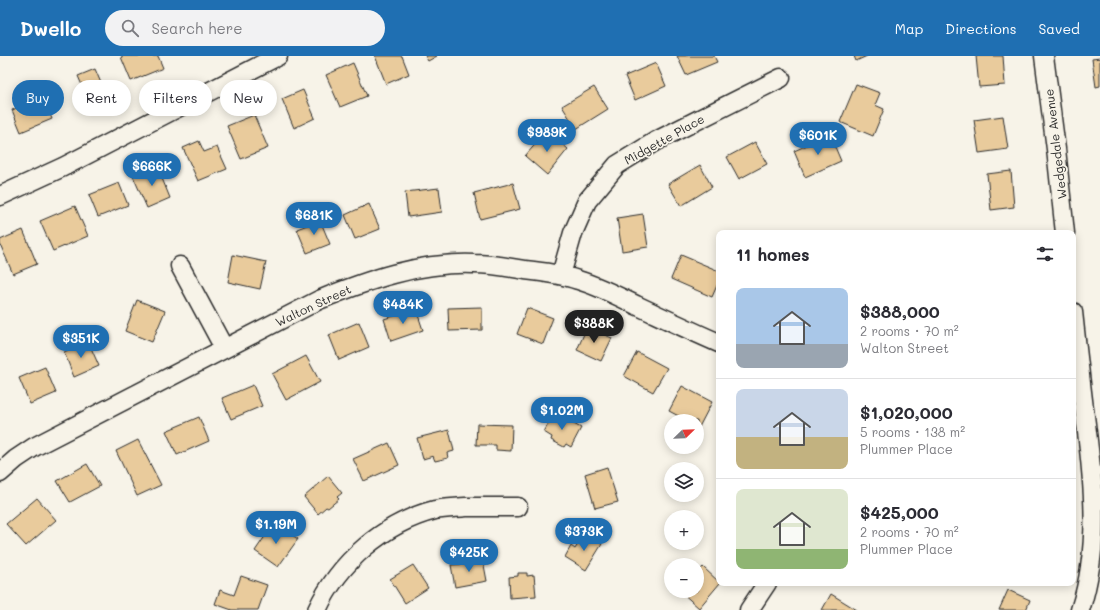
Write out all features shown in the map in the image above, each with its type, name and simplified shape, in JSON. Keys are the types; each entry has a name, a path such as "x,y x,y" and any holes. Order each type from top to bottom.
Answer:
{"street":[{"path":"0,196 63,167 278,56"},
{"name":"Wedgedale Avenue","path":"1044,56 1065,230"},
{"name":"Midgette Place","path":"561,275 573,233 587,201 617,165 656,141 781,78"},
{"name":"Walton Street","path":"0,473 16,459 34,447 319,300 359,283 419,268 450,264 496,265 561,275 580,280 609,292 716,342"},
{"path":"180,266 224,348"},
{"path":"1076,369 1090,459 1096,523 1094,558 1080,610"},
{"path":"318,610 325,594 340,573 362,549 374,539 403,523 435,510 448,508 518,507"},
{"path":"749,610 765,586"}],"building":[{"path":"158,56 163,68 131,81 121,57"},
{"path":"375,56 402,56 409,74 386,84"},
{"path":"425,56 437,56 428,61"},
{"path":"677,56 714,56 717,62 686,75"},
{"path":"854,56 867,56 856,61"},
{"path":"976,56 1003,56 1005,85 979,87"},
{"path":"1100,58 1100,86 1096,87 1092,59"},
{"path":"353,63 367,96 340,107 326,75"},
{"path":"656,63 666,86 635,100 625,76"},
{"path":"95,69 100,80 80,80 78,76"},
{"path":"856,84 880,93 875,105 884,109 873,136 840,122"},
{"path":"594,87 608,109 576,129 562,106"},
{"path":"303,90 315,118 294,128 282,99"},
{"path":"14,116 51,116 52,119 21,132"},
{"path":"254,116 268,148 241,159 227,126"},
{"path":"1003,116 1008,149 979,153 974,120"},
{"path":"547,131 568,149 547,175 525,156"},
{"path":"830,135 841,161 805,177 794,151"},
{"path":"199,141 204,152 217,147 227,169 198,181 183,148"},
{"path":"755,142 767,164 739,179 727,157"},
{"path":"700,165 712,187 681,206 668,184"},
{"path":"157,166 170,198 147,208 133,176"},
{"path":"1011,171 1014,207 991,210 987,174"},
{"path":"119,183 128,205 98,217 89,195"},
{"path":"513,183 520,209 480,219 474,193"},
{"path":"439,188 442,212 408,217 405,192"},
{"path":"369,204 380,229 355,239 345,215"},
{"path":"75,206 88,236 53,251 40,221"},
{"path":"643,214 648,247 622,251 617,218"},
{"path":"320,220 330,244 307,253 297,229"},
{"path":"23,230 37,264 13,274 0,244 0,240"},
{"path":"233,255 266,262 260,289 228,282"},
{"path":"681,255 716,270 716,288 712,297 671,279"},
{"path":"137,300 165,311 152,342 125,331"},
{"path":"482,307 482,330 449,331 448,308"},
{"path":"527,308 553,318 543,344 517,334"},
{"path":"416,309 423,330 391,341 384,319"},
{"path":"359,322 369,347 339,360 329,335"},
{"path":"587,327 612,338 601,361 577,350"},
{"path":"88,341 99,366 74,377 64,352"},
{"path":"637,352 667,368 653,392 624,376"},
{"path":"306,356 320,382 286,400 272,374"},
{"path":"45,367 56,393 30,404 19,378"},
{"path":"253,385 262,406 231,419 222,398"},
{"path":"682,386 712,402 704,417 704,414 675,414 669,411"},
{"path":"554,413 581,428 571,447 566,444 564,447 551,440 552,437 544,432"},
{"path":"199,417 209,441 177,455 166,431"},
{"path":"477,424 512,425 511,451 496,450 496,445 476,445"},
{"path":"449,430 454,451 447,453 448,458 435,461 433,456 423,459 417,438"},
{"path":"138,440 161,485 137,496 116,451"},
{"path":"389,443 399,465 364,481 353,459"},
{"path":"87,464 100,486 70,502 57,481"},
{"path":"607,467 618,502 595,508 585,474"},
{"path":"328,476 342,493 337,497 339,499 318,514 304,497"},
{"path":"37,498 56,520 26,546 6,524"},
{"path":"274,523 298,539 278,567 255,551"},
{"path":"585,533 602,544 586,570 565,557 571,546 575,549"},
{"path":"475,558 476,561 483,560 487,581 455,587 451,565 462,564 461,560"},
{"path":"413,565 428,588 405,603 390,579"},
{"path":"704,568 716,579 716,586 717,586 699,608 688,598 704,598"},
{"path":"518,573 527,573 527,576 534,575 536,596 510,598 509,577 518,576"},
{"path":"241,576 267,585 258,610 232,610 215,604 220,590 234,595"},
{"path":"1008,590 1030,600 1026,610 999,610"},
{"path":"831,594 857,610 822,610"}]}
